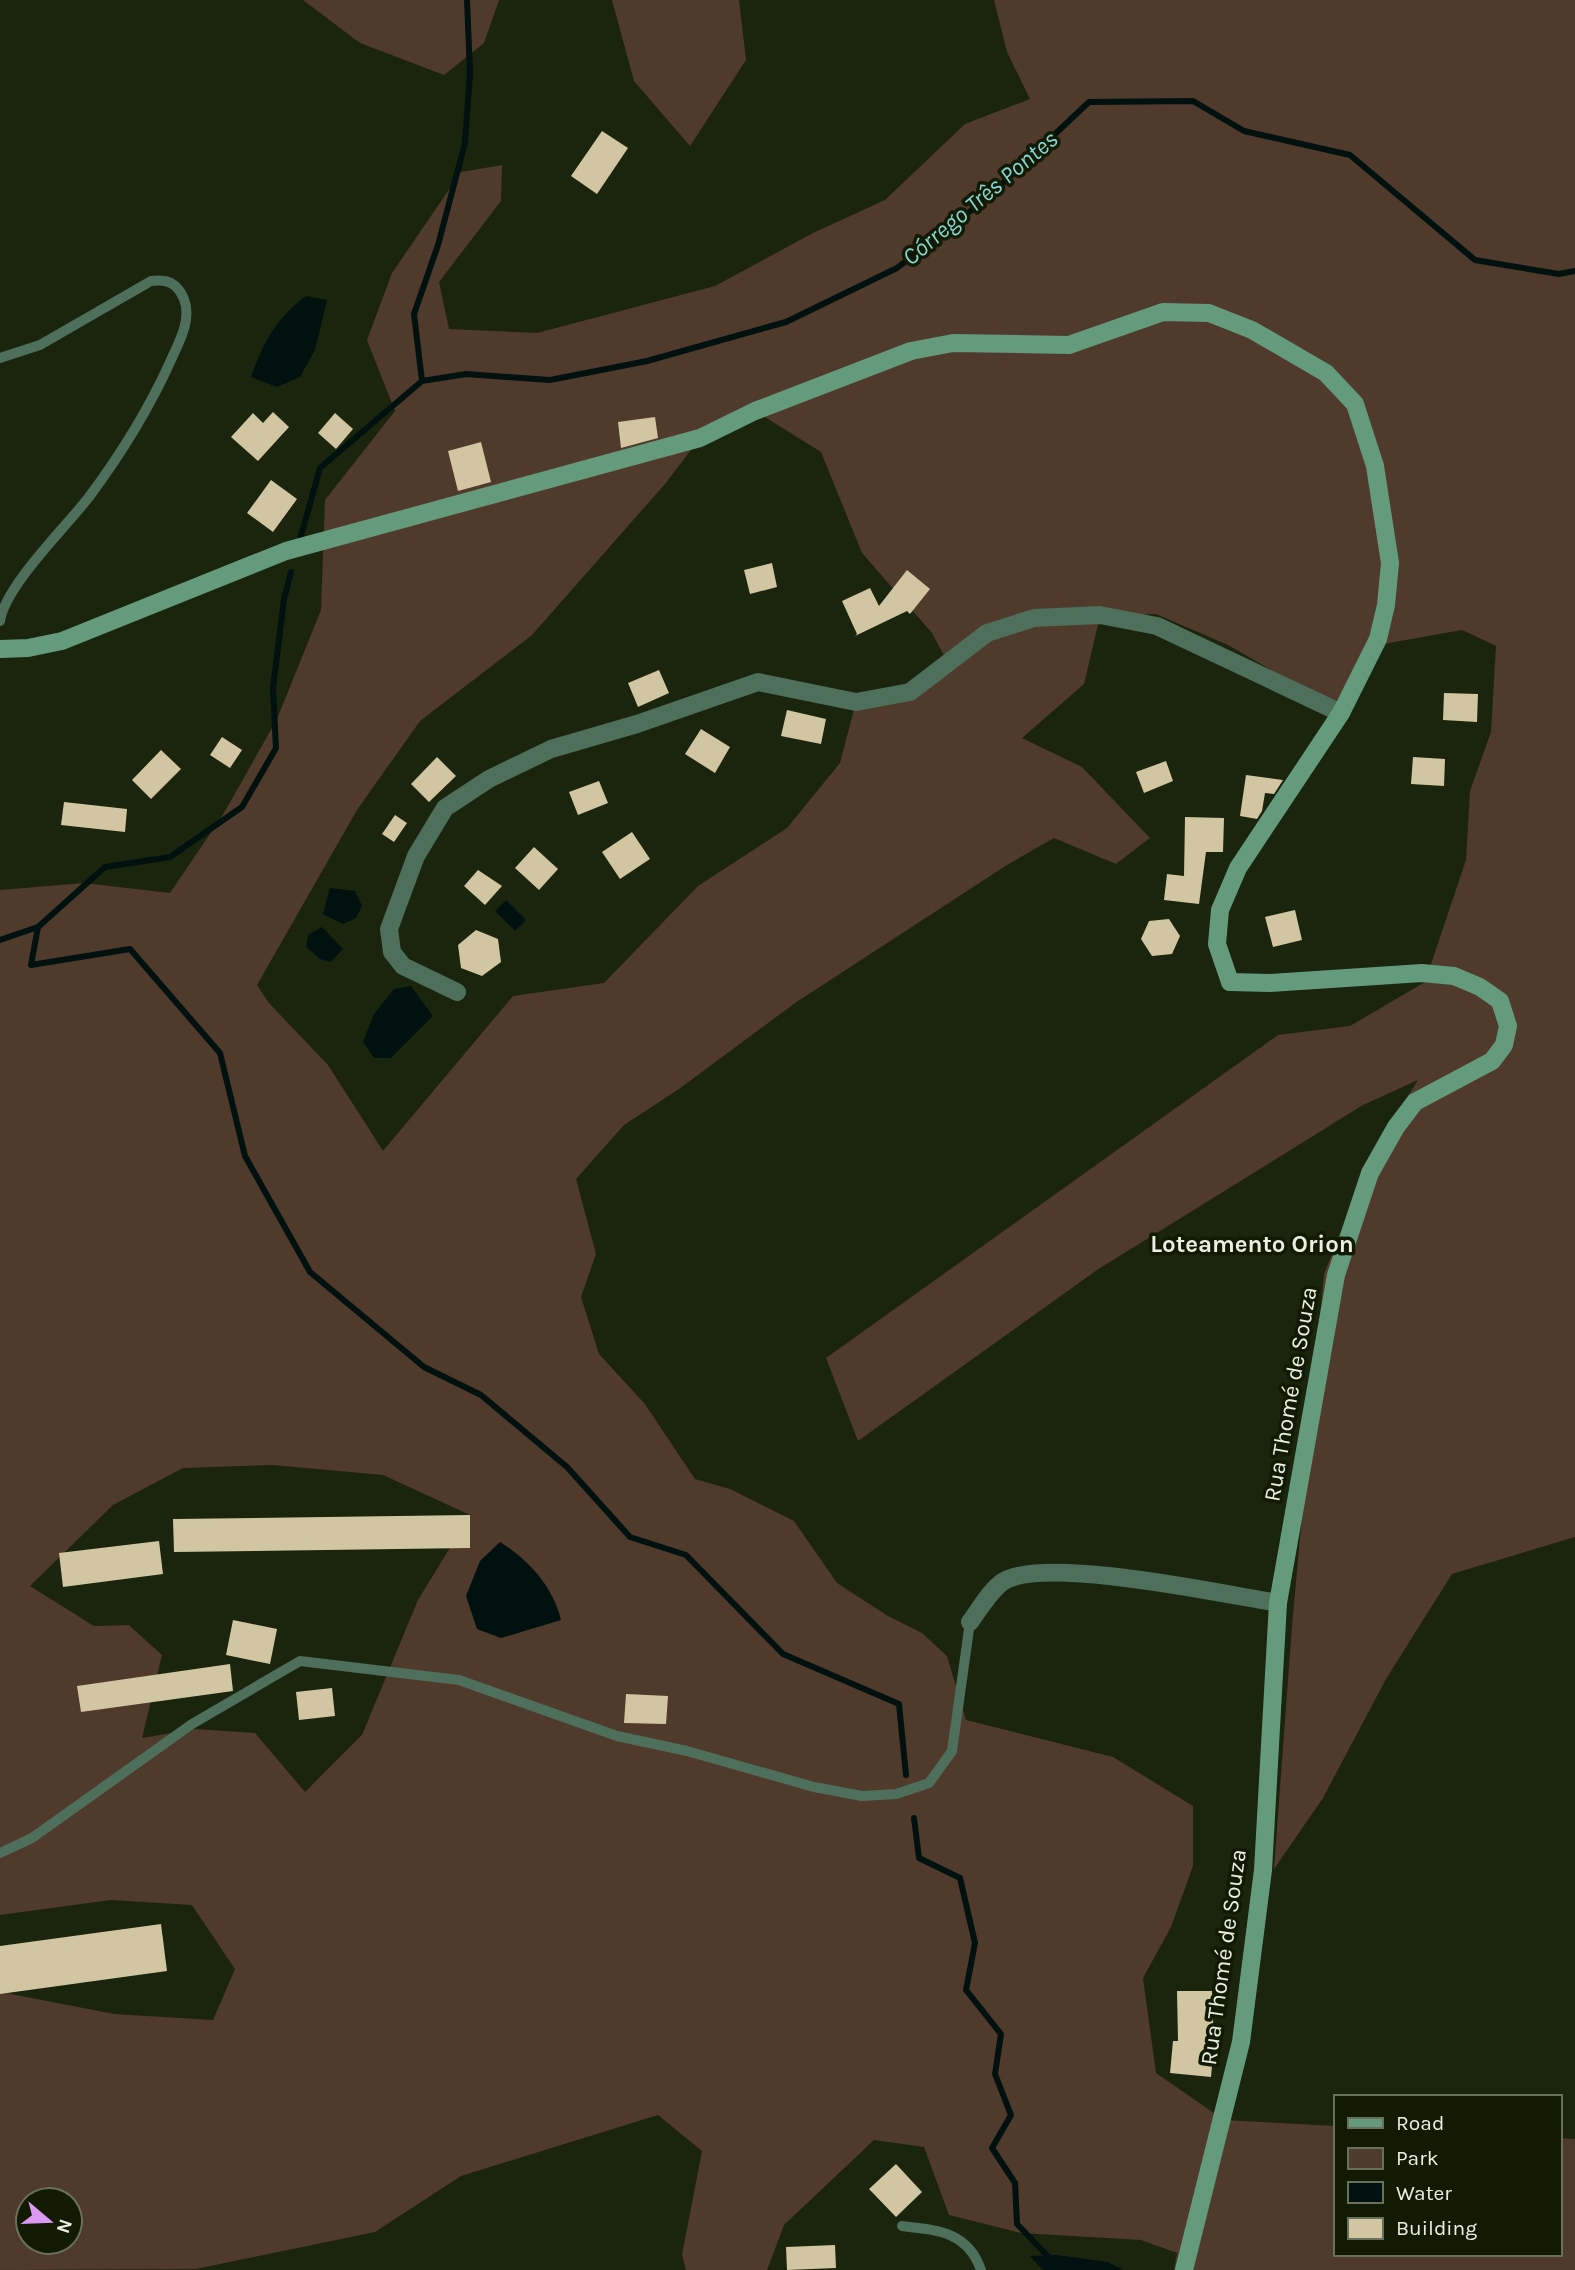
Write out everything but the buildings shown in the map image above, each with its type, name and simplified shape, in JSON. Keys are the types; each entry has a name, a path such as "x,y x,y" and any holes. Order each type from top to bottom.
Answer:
{"street":[{"path":"0,649 28,648 62,640 286,551 700,438 755,411 911,351 953,343 1069,345 1163,312 1209,313 1252,330 1326,373 1355,404 1375,466 1390,563 1378,639 1341,713 1157,626 1100,615 1034,618 987,633 910,692 856,702 758,682 637,724 551,748 489,779 444,808 416,856 389,929 392,952 403,966 457,992"},
{"name":"Rua Thomé de Souza","path":"1184,2270 1241,2042 1263,1870 1278,1603 1336,1275 1370,1173 1396,1127 1415,1102 1492,1061 1504,1045 1508,1026 1500,1001 1480,987 1454,976 1422,973 1270,983 1230,982 1217,944 1220,910 1238,868 1341,713"},
{"path":"970,1622 1002,1582 1028,1572 1075,1573 1278,1603"}],"lane":[{"path":"0,359 40,345 151,281 166,279 177,286 185,302 187,322 151,405 90,496 35,562 2,609 0,621"},
{"path":"0,1853 32,1838 192,1724 300,1661 459,1680 617,1736 687,1751 814,1787 862,1796 896,1794 929,1783 952,1751 970,1622"},
{"path":"902,2226 934,2229 955,2236 975,2252 981,2270"}],"green space":[{"path":"303,0 499,0 484,43 444,75 360,43"},
{"path":"612,0 739,0 746,60 690,146 634,81"},
{"path":"994,0 1575,0 1575,1537 1452,1574 1386,1679 1323,1798 1274,1869 1292,1626 1324,1274 1376,1145 1418,1080 1363,1105 1097,1270 858,1441 826,1358 1278,1035 1350,1026 1425,982 1466,860 1470,791 1491,732 1496,646 1462,630 1372,646 1333,706 1228,645 1156,614 1100,616 1084,684 1022,738 1082,767 1150,838 1116,864 1054,838 1007,865 795,1003 679,1089 624,1125 576,1179 596,1254 581,1297 599,1354 645,1404 695,1479 730,1489 794,1521 837,1583 888,1616 922,1633 947,1656 966,1720 1113,1757 1193,1806 1193,1866 1171,1927 1143,1978 1156,2073 1224,2120 1334,2126 1334,2256 1561,2256 1561,2138 1575,2139 1575,2270 1174,2270 1177,2253 1141,2240 1021,2233 949,2215 924,2147 874,2140 784,2225 767,2270 686,2270 682,2255 702,2151 658,2115 461,2176 375,2232 196,2269 0,2270 0,1982 6,1993 114,2014 213,2020 235,1969 192,1905 111,1900 0,1915 0,890 84,883 170,893 224,813 277,719 321,610 325,500 395,411 367,340 392,273 461,172 502,165 501,201 439,282 449,329 537,333 715,286 813,233 885,200 965,124 1030,99 1007,52","holes":["755,411 821,452 862,553 932,633 948,663 910,692 856,702 840,763 787,828 698,886 604,983 513,996 383,1151 328,1065 268,1002 257,985 357,810 420,721 532,635 665,484 700,438","272,1465 383,1475 470,1515 418,1600 362,1735 305,1792 255,1733 195,1729 142,1738 162,1655 129,1625 94,1626 30,1586 113,1505 183,1468"]}],"water":[{"path":"306,296 327,300 315,350 300,377 277,387 251,377 272,332 286,313"},
{"path":"330,888 355,891 362,906 356,918 343,924 323,914"},
{"path":"506,900 526,920 515,931 495,911"},
{"path":"322,927 343,949 331,962 320,959 306,947 308,935"},
{"path":"411,986 433,1016 391,1058 374,1058 363,1042 374,1014 394,989"},
{"path":"500,1542 521,1557 538,1575 552,1596 561,1620 501,1638 477,1629 466,1596 480,1561"},
{"path":"1056,2255 1108,2262 1123,2270 1043,2270 1030,2256"}],"waterway":[{"path":"422,381 414,314 438,245 465,143 470,73 467,0"},
{"name":"Córrego Três Pontes","path":"301,536 320,468 422,381 466,374 550,380 647,361 786,322 897,268 986,199 1089,102 1193,101 1244,131 1350,155 1475,260 1559,274 1575,271"},
{"name":"Córrego Três Pontes","path":"0,940 38,927 105,867 170,857 242,807 276,748 273,688 284,599 291,572"},
{"path":"38,927 31,965 130,949 220,1053 245,1156 310,1272 424,1367 481,1395 567,1467 630,1537 686,1555 783,1654 899,1704 906,1775"},
{"path":"914,1818 919,1858 960,1878 975,1943 966,1990 1001,2034 995,2074 1011,2115 992,2148 1015,2183 1017,2224 1061,2270"}],"district":[{"name":"Loteamento Orion","path":"1252,1244"}]}
